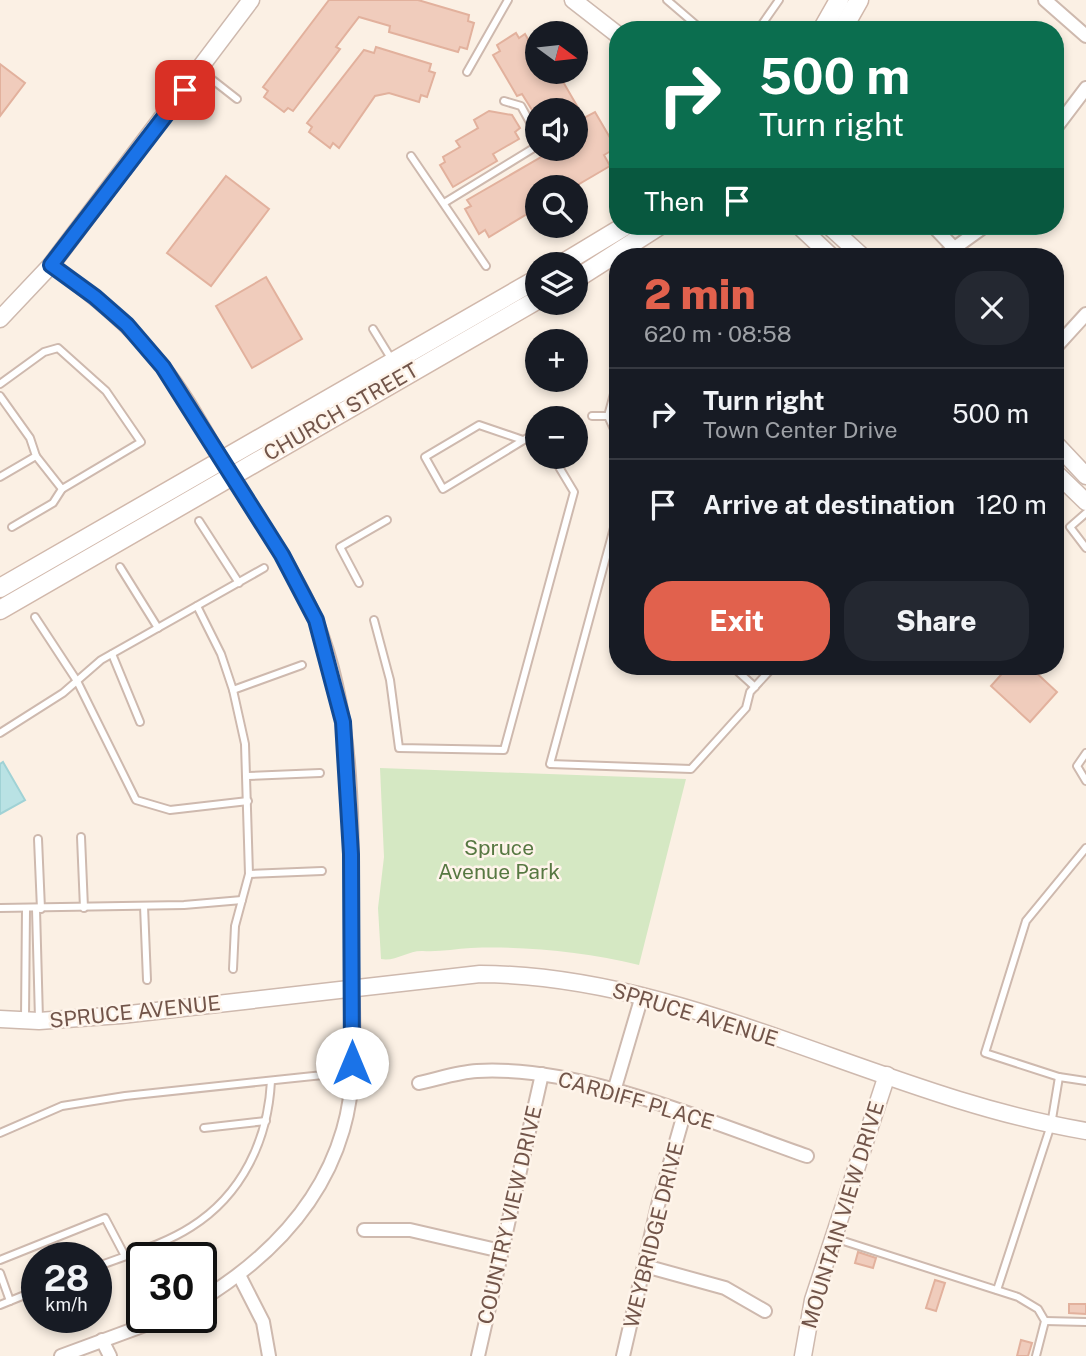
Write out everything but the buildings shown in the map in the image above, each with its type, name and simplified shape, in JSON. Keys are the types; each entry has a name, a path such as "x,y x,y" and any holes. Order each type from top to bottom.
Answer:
{"main road":[{"path":"827,21 839,0"},
{"path":"847,21 859,0"},
{"path":"582,252 610,235"},
{"path":"625,248 645,235"},
{"path":"588,271 609,258"},
{"name":"CHURCH STREET","path":"0,610 393,362 525,286"},
{"name":"CHURCH STREET","path":"0,588 525,307"}],"street":[{"path":"0,319 51,265 251,0"},
{"path":"573,0 609,28"},
{"path":"1045,0 1086,36"},
{"path":"1064,117 1086,88"},
{"path":"809,235 822,248"},
{"path":"839,235 853,248"},
{"path":"942,235 953,247 971,235"},
{"path":"51,265 95,297 127,325 163,367 282,555 316,620 343,722 351,854 352,987 352,1086 343,1130 324,1178 303,1211 272,1249 240,1276 217,1290"},
{"path":"1064,338 1086,314"},
{"path":"1064,453 1086,476"},
{"path":"1064,481 1086,502"},
{"name":"SPRUCE AVENUE","path":"0,1019 32,1021 121,1015 480,974 560,979 642,996 1051,1125 1086,1131"},
{"path":"614,1091 642,996"},
{"name":"CARDIFF PLACE","path":"419,1083 476,1071 542,1074 614,1091 807,1156"},
{"name":"COUNTRY VIEW DRIVE","path":"478,1356 542,1074"},
{"name":"MOUNTAIN VIEW DRIVE","path":"803,1356 813,1300 887,1075"},
{"name":"WEYBRIDGE DRIVE","path":"623,1356 658,1205 684,1114"},
{"path":"364,1230 410,1230 500,1251"},
{"path":"645,1266 725,1288 765,1311"},
{"path":"240,1276 263,1322 269,1356"},
{"path":"61,1356 126,1331"},
{"path":"102,1340 110,1356"}],"lane":[{"path":"467,72 509,0"},
{"path":"667,0 692,21"},
{"path":"764,21 779,0"},
{"path":"200,70 237,99"},
{"path":"504,101 521,106 525,113"},
{"path":"444,203 525,153"},
{"path":"411,156 486,265"},
{"path":"373,329 393,362"},
{"path":"0,384 44,352 58,348 106,391 141,442 62,489 53,503 12,527"},
{"path":"0,396 30,438 36,456 62,489"},
{"path":"592,416 608,416 609,412"},
{"path":"479,425 523,440 443,488 425,457 479,425"},
{"path":"0,477 36,456"},
{"path":"374,620 390,680 399,748 504,750 574,492 560,469"},
{"path":"1086,513 1070,527 1086,548"},
{"path":"359,583 340,547 387,520"},
{"path":"200,521 239,583"},
{"path":"609,546 550,764 691,769 746,708 755,687 766,675"},
{"path":"120,567 158,628"},
{"path":"0,733 112,654 264,568"},
{"path":"197,606 221,654 233,690 248,776 249,874 235,926 233,969"},
{"path":"35,617 77,681 136,800 170,810 248,801"},
{"path":"112,654 140,722"},
{"path":"233,690 302,665"},
{"path":"742,675 755,687"},
{"path":"1086,753 1077,766 1086,781"},
{"path":"248,776 320,773"},
{"path":"81,837 84,908"},
{"path":"32,1021 38,909 38,839"},
{"path":"1086,848 1026,921 985,1053 1059,1077 1086,1081"},
{"path":"249,874 322,871"},
{"path":"0,908 84,908 242,900"},
{"path":"144,906 147,980"},
{"path":"26,909 32,1021"},
{"path":"0,1133 62,1106 125,1096 323,1075"},
{"path":"997,1290 1051,1125 1059,1077"},
{"path":"112,1261 191,1227 240,1182 257,1150 267,1121 271,1081"},
{"path":"204,1128 267,1121"},
{"path":"0,1259 104,1218 125,1256"},
{"path":"833,1237 1017,1297 1038,1309 1045,1321 1036,1356"},
{"path":"0,1273 10,1301"},
{"path":"0,1305 21,1297"},
{"path":"1045,1321 1086,1322"}],"green space":[{"name":"Spruce Avenue Park","path":"380,768 686,779 639,965 577,953 514,948 418,951 392,959 381,959 378,908 384,857"}],"water":[{"path":"3,762 25,800 0,814 0,764"}],"route":[{"path":"185,90 51,265 95,297 127,325 163,367 215,445 231,476 282,555 316,620 330,663 343,722 351,854 352,1063"}]}
